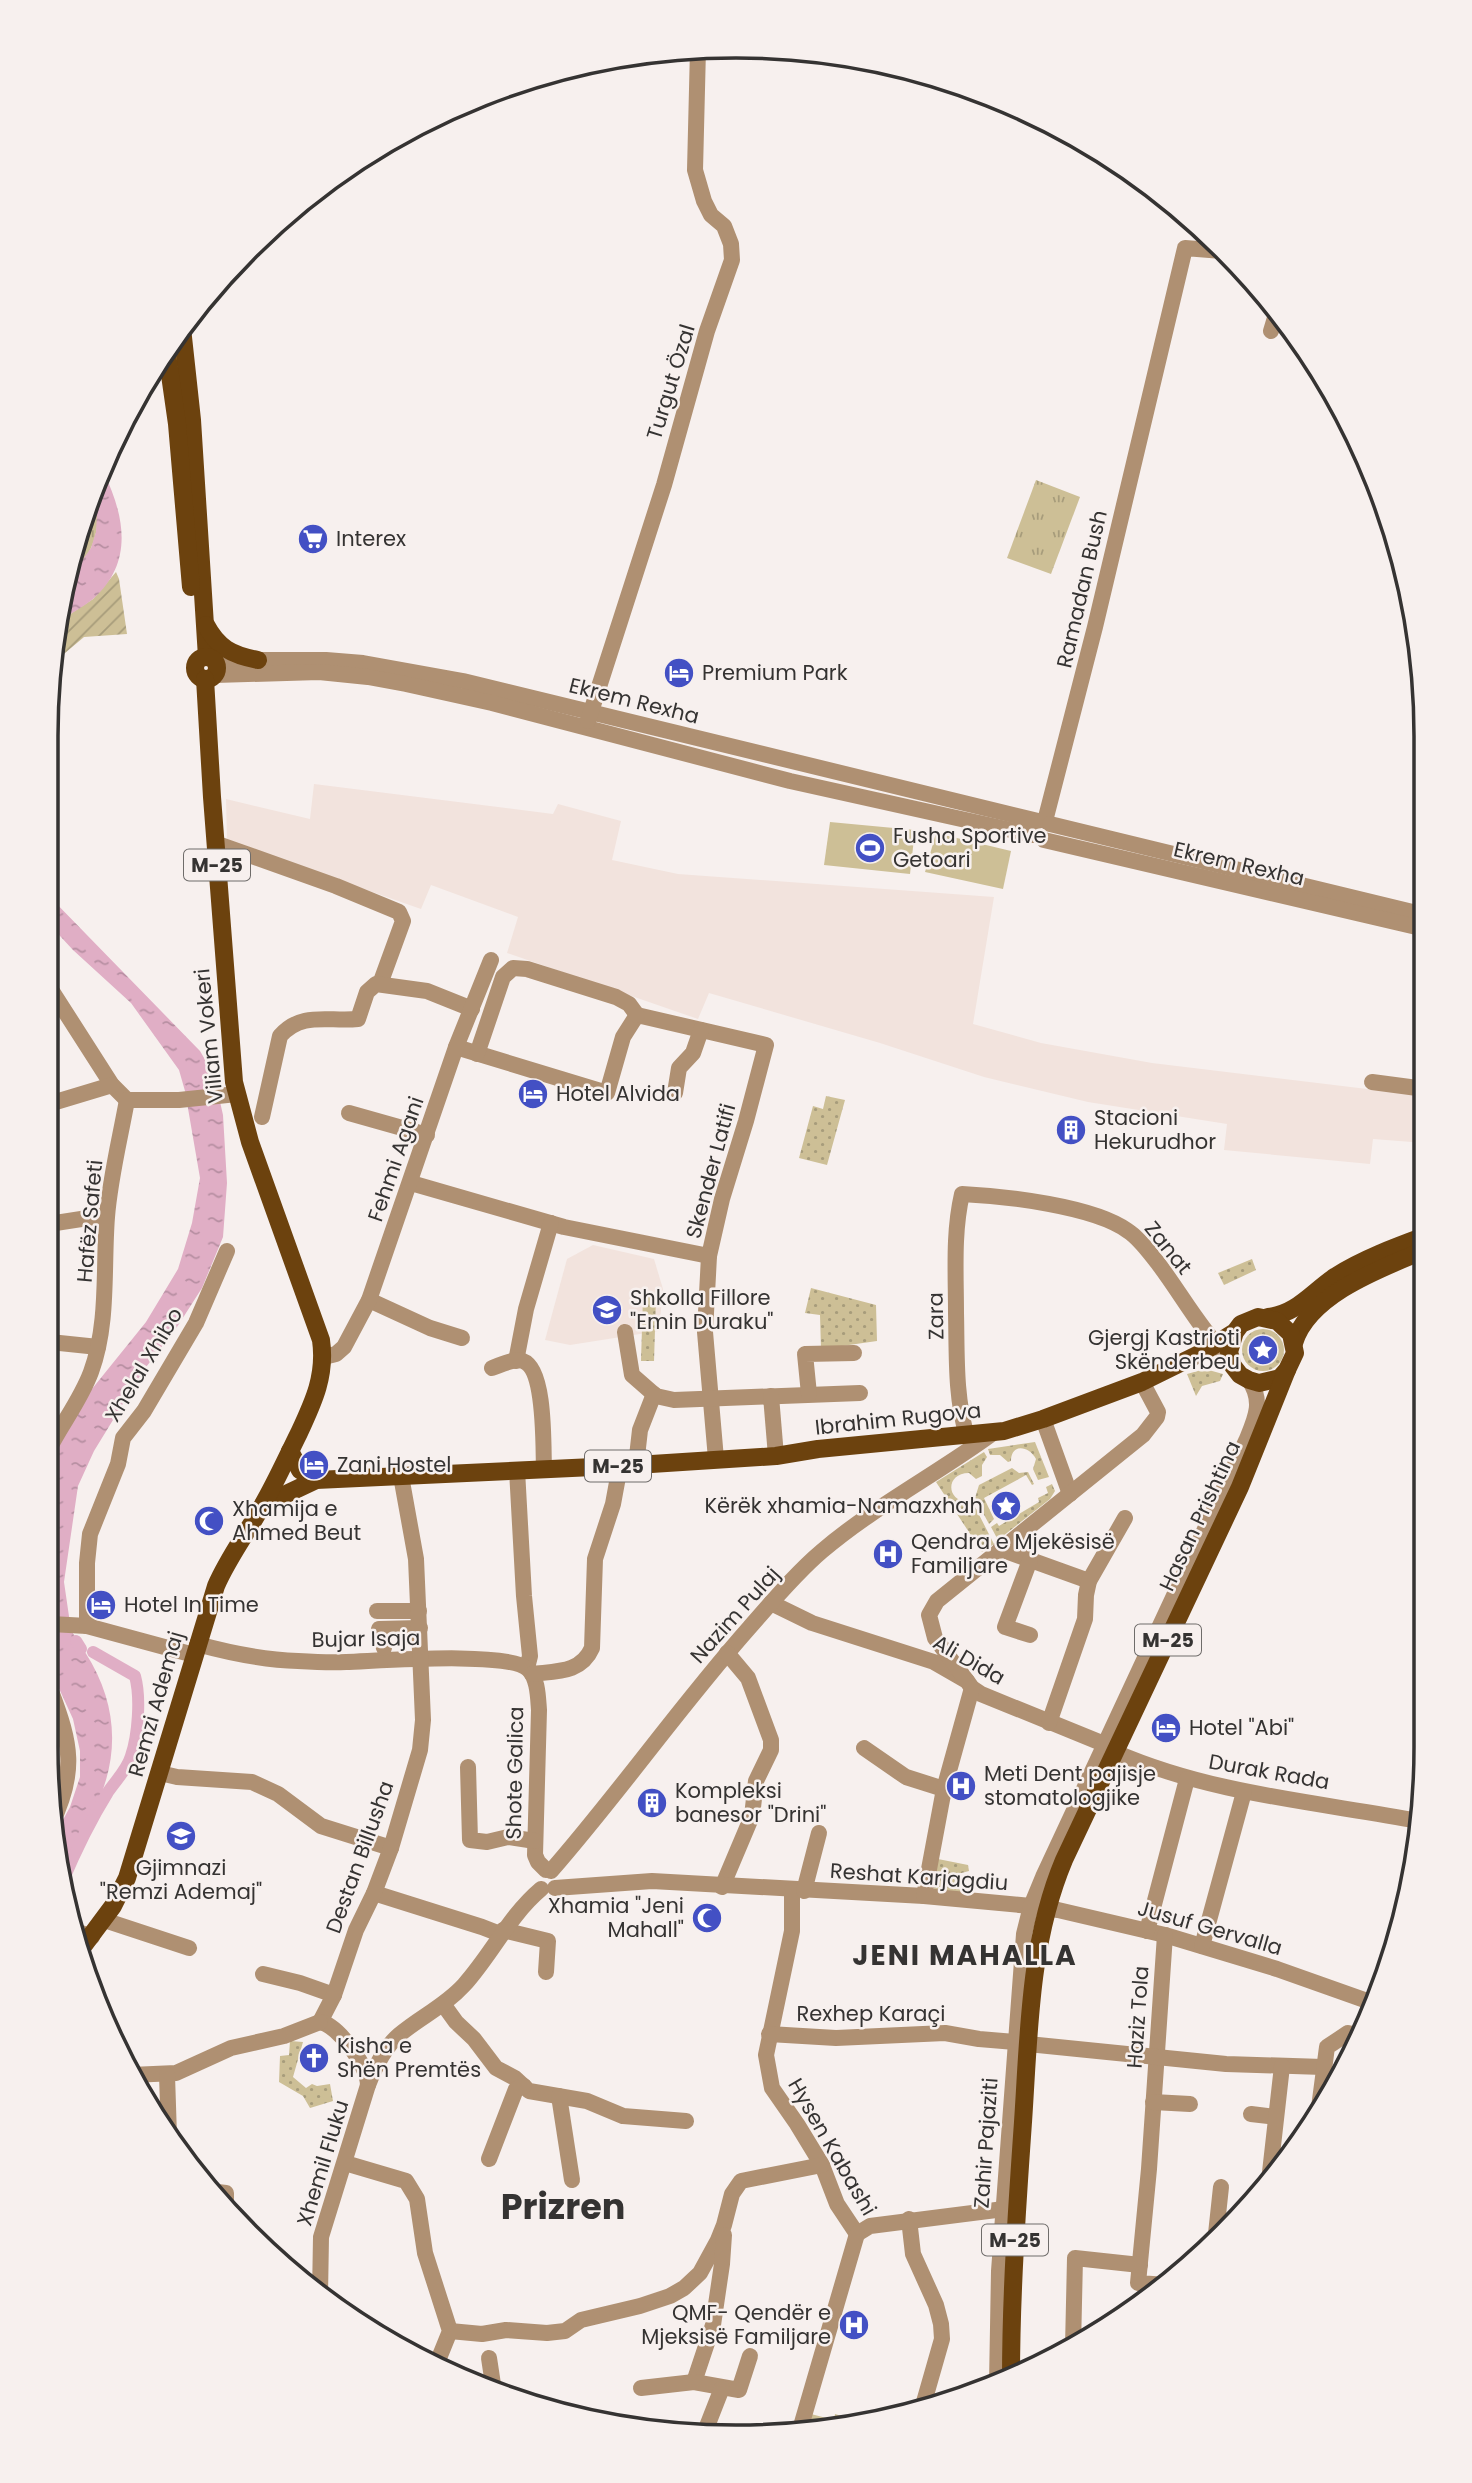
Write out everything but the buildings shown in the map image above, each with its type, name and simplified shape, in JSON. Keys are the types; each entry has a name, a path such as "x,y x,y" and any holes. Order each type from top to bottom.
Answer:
{"main road":[{"name":"Viliam Vokeri","path":"184,343 192,420 205,623 215,843 231,1095 305,1291 324,1357 320,1386 263,1505"},
{"name":"Viliam Vokeri","path":"169,365 207,666"},
{"path":"205,623 222,648 238,656 258,660"},
{"path":"1268,1317 1282,1316 1293,1311 1336,1276 1414,1241"},
{"path":"1294,1343 1303,1324 1329,1299 1369,1273 1414,1255"},
{"path":"1268,1317 1285,1326 1294,1343"},
{"name":"M-25","path":"1235,1332 1249,1320 1268,1317"},
{"path":"1235,1332 1229,1345 1230,1360 1240,1375 1249,1380 1270,1382 1287,1370"},
{"name":"Ibrahim Rugova","path":"263,1505 316,1480 628,1466 776,1456 818,1449 993,1433 1043,1419 1142,1382 1235,1332"},
{"name":"M-25","path":"1287,1370 1293,1362 1294,1343"},
{"name":"Hasan Prishtina","path":"1039,1907 1055,1881 1109,1748 1240,1488 1287,1370"},
{"path":"290,1451 300,1469 316,1480"},
{"name":"Remzi Ademaj","path":"87,1943 121,1892 133,1864 196,1650 223,1569 263,1505"},
{"name":"Zahir Pajaziti","path":"1011,2367 1022,2043 1034,1975 1039,1907"}],"street":[{"name":"Turgut Özal","path":"586,727 664,485 707,331 732,260 732,244 724,226 711,215 704,201 695,170 698,59"},
{"name":"Ramadan Bush","path":"1042,828 1088,653 1185,248 1209,250"},
{"path":"1271,331 1274,322"},
{"name":"Ekrem Rexha","path":"207,666 258,660 338,661 400,668 463,681 1042,828 1414,926"},
{"name":"Ekrem Rexha","path":"207,666 368,677 445,692 790,781 1042,828 1414,913"},
{"path":"215,843 336,886 399,912 403,921 380,984"},
{"name":"Fehmi Agani","path":"324,1357 336,1354 344,1347 369,1300 456,1047 491,960"},
{"path":"456,1047 477,1054 607,1093 623,1037 637,1015 629,1004 616,997 527,969 513,968 503,977 477,1054"},
{"path":"262,1117 280,1036 289,1026 302,1019 358,1019 367,992 376,984 427,991 472,1009"},
{"path":"58,1001 111,1086 127,1100 179,1100 231,1095"},
{"name":"Skender Latifi","path":"637,1015 766,1045 722,1199 709,1256 705,1332 716,1459"},
{"path":"675,1093 679,1068 693,1053 701,1030"},
{"path":"1371,1082 1414,1088"},
{"path":"58,1101 111,1086"},
{"name":"Hafëz Safeti","path":"58,1421 81,1395 92,1371 98,1347 104,1296 107,1215 127,1100"},
{"path":"349,1113 427,1135"},
{"path":"411,1183 551,1223 709,1256"},
{"name":"Zanat","path":"962,1194 999,1195 1039,1203 1100,1217 1123,1227 1131,1232 1157,1262 1215,1344 1230,1360"},
{"name":"Zara","path":"962,1194 958,1212 956,1258 957,1340 961,1415 967,1436"},
{"path":"58,1223 107,1215"},
{"path":"516,1361 526,1310 551,1223"},
{"name":"Xhelal Xhibo","path":"83,1625 90,1534 118,1464 123,1438 144,1411 196,1323 227,1251"},
{"path":"369,1300 430,1328 462,1338"},
{"path":"625,1332 632,1375 654,1394 674,1400 860,1392"},
{"path":"58,1343 98,1347"},
{"path":"809,1394 805,1354 854,1353"},
{"path":"492,1368 516,1361 532,1366 538,1382 544,1470"},
{"name":"Hasan Prishtina","path":"1039,1907 1250,1431 1259,1403 1249,1380"},
{"path":"924,1896 944,1789 969,1684 943,1650 931,1627 929,1615 937,1601 1143,1435 1157,1417 1156,1404 1142,1382"},
{"path":"529,1671 577,1667 587,1659 592,1648 595,1559 654,1394"},
{"path":"771,1396 776,1456"},
{"path":"1043,1419 1070,1494"},
{"name":"Nazim Pulaj","path":"549,1871 580,1839 727,1653 771,1603 831,1544 871,1513 927,1479 993,1433"},
{"name":"Shote Galica","path":"517,1470 529,1671 537,1692 539,1710 535,1854 538,1863 549,1871"},
{"name":"Destan Billusha","path":"320,2022 334,1995 356,1930 391,1848 420,1750 423,1720 416,1559 401,1476"},
{"path":"1049,1723 1085,1619 1089,1581 1125,1518"},
{"path":"1000,1549 1089,1581"},
{"path":"1030,1560 1005,1627 1030,1635"},
{"name":"Ali Dida","path":"771,1603 812,1623 934,1662 969,1684 1049,1723 1109,1748"},
{"path":"377,1611 419,1611"},
{"path":"58,1625 83,1625 196,1650"},
{"path":"915,1654 928,1639 931,1627"},
{"path":"384,1648 379,1629 420,1628"},
{"name":"Bujar Isaja","path":"196,1650 294,1661 506,1661 529,1671"},
{"path":"722,1886 752,1816 756,1781 771,1750 771,1740 748,1678 727,1653"},
{"path":"58,1719 70,1760 67,1783 60,1801"},
{"path":"864,1748 905,1777 944,1789"},
{"name":"Durak Rada","path":"1109,1748 1187,1779 1244,1792 1410,1819"},
{"path":"468,1767 470,1840 535,1840"},
{"path":"160,1773 177,1777 240,1780 260,1784 321,1825 391,1848"},
{"path":"1147,1931 1187,1779"},
{"path":"1202,1946 1244,1792"},
{"name":"Reshat Karjagdiu","path":"798,1890 819,1833"},
{"path":"548,1888 538,1880 540,1874 549,1871"},
{"name":"Reshat Karjagdiu","path":"548,1888 652,1881 924,1896 1039,1907"},
{"path":"1055,1881 1058,1895 1074,1913"},
{"name":"Xhemil Fluku","path":"320,2283 321,2237 368,2085 383,2055 399,2035 443,2004 466,1982 524,1904 548,1888"},
{"name":"Hysen Kabashi","path":"798,1890 766,2055 772,2088 822,2165 837,2204 858,2234 870,2225 1004,2209"},
{"path":"374,1893 482,1927 548,1941 546,1972"},
{"name":"Jusuf Gervalla","path":"1039,1907 1164,1935 1277,1969 1365,2000"},
{"path":"104,1920 189,1948"},
{"path":"84,1934 92,1937"},
{"name":"Haziz Tola","path":"1150,2284 1138,2283 1164,1935"},
{"path":"263,1974 334,1995"},
{"path":"443,2004 488,2060 529,2091 587,2101 624,2116 686,2122"},
{"path":"143,2074 176,2073 231,2048 284,2036 320,2022 335,2030 361,2062 367,2073 368,2085"},
{"name":"Rexhep Karaçi","path":"769,2034 836,2038 944,2033 979,2039 1226,2064 1323,2067"},
{"path":"1321,2090 1327,2047 1350,2034"},
{"name":"Zahir Pajaziti","path":"998,2373 999,2271 1022,2043"},
{"path":"1271,2164 1282,2066"},
{"path":"167,2075 168,2118"},
{"path":"489,2159 516,2089 524,2087"},
{"path":"559,2096 572,2180"},
{"path":"1153,2102 1191,2104"},
{"path":"1251,2114 1276,2117"},
{"path":"345,2163 406,2180 417,2199 425,2253 450,2331 440,2357"},
{"path":"694,2382 713,2325 722,2264 724,2225 732,2194 741,2181 822,2165"},
{"path":"1217,2226 1221,2187"},
{"path":"909,2219 913,2254 936,2305 941,2324 942,2339 925,2398"},
{"path":"450,2331 482,2334 506,2330 547,2333 565,2331 580,2320 670,2296 684,2288 700,2273 724,2225"},
{"path":"802,2422 858,2234"},
{"path":"1073,2335 1075,2258 1140,2265"},
{"path":"641,2388 694,2382 739,2390 750,2356"},
{"path":"489,2358 492,2380"},
{"path":"708,2424 722,2388"}],"shaded area":[{"path":"314,784 553,814 558,804 621,821 612,860 678,874 994,897 973,1024 1041,1043 1152,1063 1414,1095 1414,1142 1373,1139 1370,1164 1224,1150 1227,1124 1088,1102 984,1077 880,1043 709,993 698,1019 507,953 518,917 431,885 421,909 227,841 226,799 310,819"},
{"name":"Shkolla Fillore \"Emin Duraku\"","path":"593,1245 654,1259 663,1289 659,1331 570,1345 545,1340 567,1259"}],"green space":[{"path":"1036,480 1080,497 1051,574 1007,558"},
{"path":"96,512 94,541 79,568"},
{"path":"116,572 127,634 84,637 63,655 69,615 93,599"},
{"name":"Fusha Sportive Getoari","path":"830,822 915,830 910,874 824,865"},
{"path":"936,833 1011,851 1003,889 925,872"},
{"path":"826,1096 845,1100 827,1165 799,1158 813,1106 823,1109"},
{"path":"1252,1259 1256,1270 1224,1285 1218,1273"},
{"path":"811,1288 876,1305 877,1341 821,1349 820,1315 805,1313"},
{"path":"643,1296 656,1297 654,1361 641,1361"},
{"path":"1263,1329 1278,1335 1284,1350 1278,1365 1263,1371 1248,1365 1242,1350 1248,1335"},
{"path":"1205,1369 1223,1374 1220,1381 1202,1386 1196,1396 1187,1374"},
{"path":"1035,1442 1049,1477 1038,1480 1033,1469 1036,1459 1029,1451 1017,1449 1008,1462 1000,1455 990,1455 988,1449"},
{"path":"984,1452 987,1457 982,1465 982,1476 976,1479 969,1473 961,1474 955,1478 951,1489 957,1499 972,1501 994,1544 982,1552 936,1482"},
{"path":"1012,1468 1019,1473 1028,1472 1034,1484 1032,1485 1026,1475 984,1498 994,1519 989,1524 975,1498 979,1485"},
{"path":"1052,1484 1055,1491 1050,1499 998,1540 991,1527 997,1523 999,1526 1039,1502 1038,1498 1048,1493 1046,1487"},
{"path":"938,1859 968,1865 969,1871 954,1875 955,1884 965,1886 965,1893 933,1891"},
{"path":"290,2041 303,2042 293,2077 306,2088 312,2084 330,2084 333,2101 310,2108 303,2096 279,2082 280,2056 289,2055"},
{"path":"811,2414 828,2418 825,2419 810,2421"}],"water":[{"path":"107,480 120,522 120,555 106,585 93,599 69,615 80,563 91,548 96,532 97,514"},
{"path":"58,905 200,1051 214,1075 223,1115 227,1183 223,1237 202,1288 177,1327 143,1371 94,1451 78,1486 64,1582 71,1630 77,1640 74,1642 80,1651 85,1652 106,1695 112,1739 105,1782 97,1804 67,1857 62,1821 80,1777 80,1751 73,1719 58,1686 58,1445 75,1410 146,1322 178,1269 192,1223 200,1178 179,1070 131,1003 58,934"}],"waterway":[{"path":"76,1641 81,1649"},
{"path":"69,1867 95,1814 129,1761 137,1727 138,1695 135,1676 93,1652"}],"place":[{"name":"Interex","path":"313,539"},
{"name":"Premium Park","path":"679,673"},
{"name":"Fusha Sportive Getoari","path":"870,848"},
{"name":"Hotel Alvida","path":"533,1094"},
{"name":"Stacioni Hekurudhor","path":"1071,1130"},
{"name":"Shkolla Fillore \"Emin Duraku\"","path":"607,1310"},
{"name":"Gjergj Kastrioti Skënderbeu","path":"1263,1350"},
{"name":"Zani Hostel","path":"314,1465"},
{"name":"Kërëk xhamia-Namazxhah","path":"1006,1506"},
{"name":"Xhamija e Ahmed Beut","path":"209,1521"},
{"name":"Qendra e Mjekësisë Familjare","path":"888,1554"},
{"name":"Hotel In Time","path":"101,1605"},
{"name":"Hotel \"Abi\"","path":"1166,1728"},
{"name":"Meti Dent pajisje stomatologjike","path":"961,1786"},
{"name":"Kompleksi banesor \"Drini\"","path":"652,1803"},
{"name":"Gjimnazi \"Remzi Ademaj\"","path":"181,1836"},
{"name":"Xhamia \"Jeni Mahall\"","path":"707,1918"},
{"name":"Kisha e Shën Premtës","path":"314,2058"},
{"name":"QMF- Qendër e Mjeksisë Familjare","path":"854,2325"}],"district":[{"name":"JENI MAHALLA","path":"965,1955"},
{"name":"Prizren","path":"563,2207"}]}
